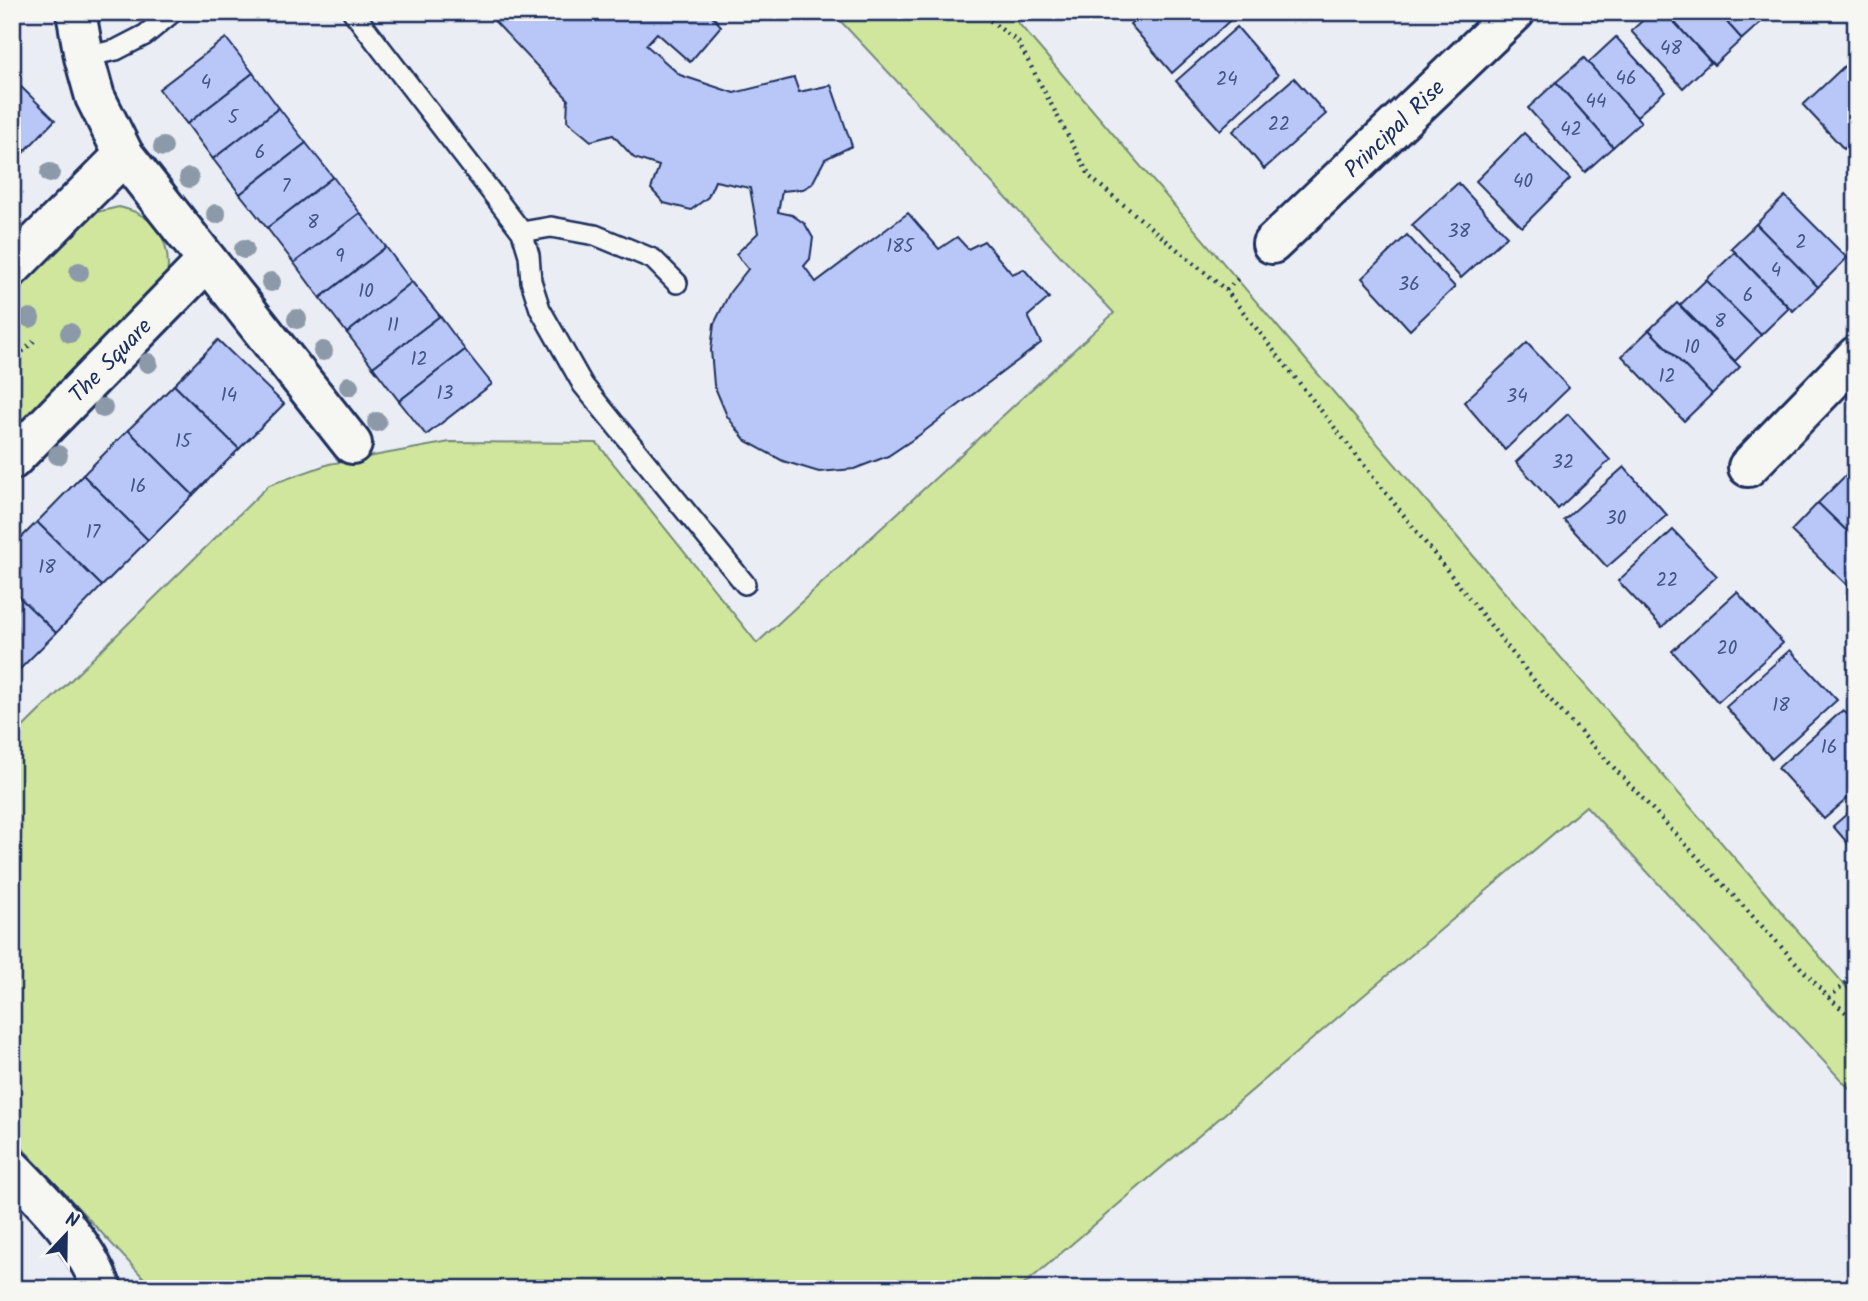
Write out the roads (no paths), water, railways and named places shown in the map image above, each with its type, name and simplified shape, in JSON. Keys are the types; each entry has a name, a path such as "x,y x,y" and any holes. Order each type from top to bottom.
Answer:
{"street":[{"path":"76,12 95,97 124,155 352,444"},
{"name":"Principal Rise","path":"1272,244 1515,12"},
{"path":"12,267 124,155"},
{"name":"The Square","path":"12,460 207,261"},
{"path":"1748,467 1856,356"},
{"path":"12,1169 75,1239 97,1275 102,1289"}],"lane":[{"path":"84,57 116,50 145,35 173,12"},
{"path":"353,12 522,232 529,255 531,281 540,310 583,385 745,584"},
{"path":"522,232 551,227 595,235 653,259 677,283"}]}
